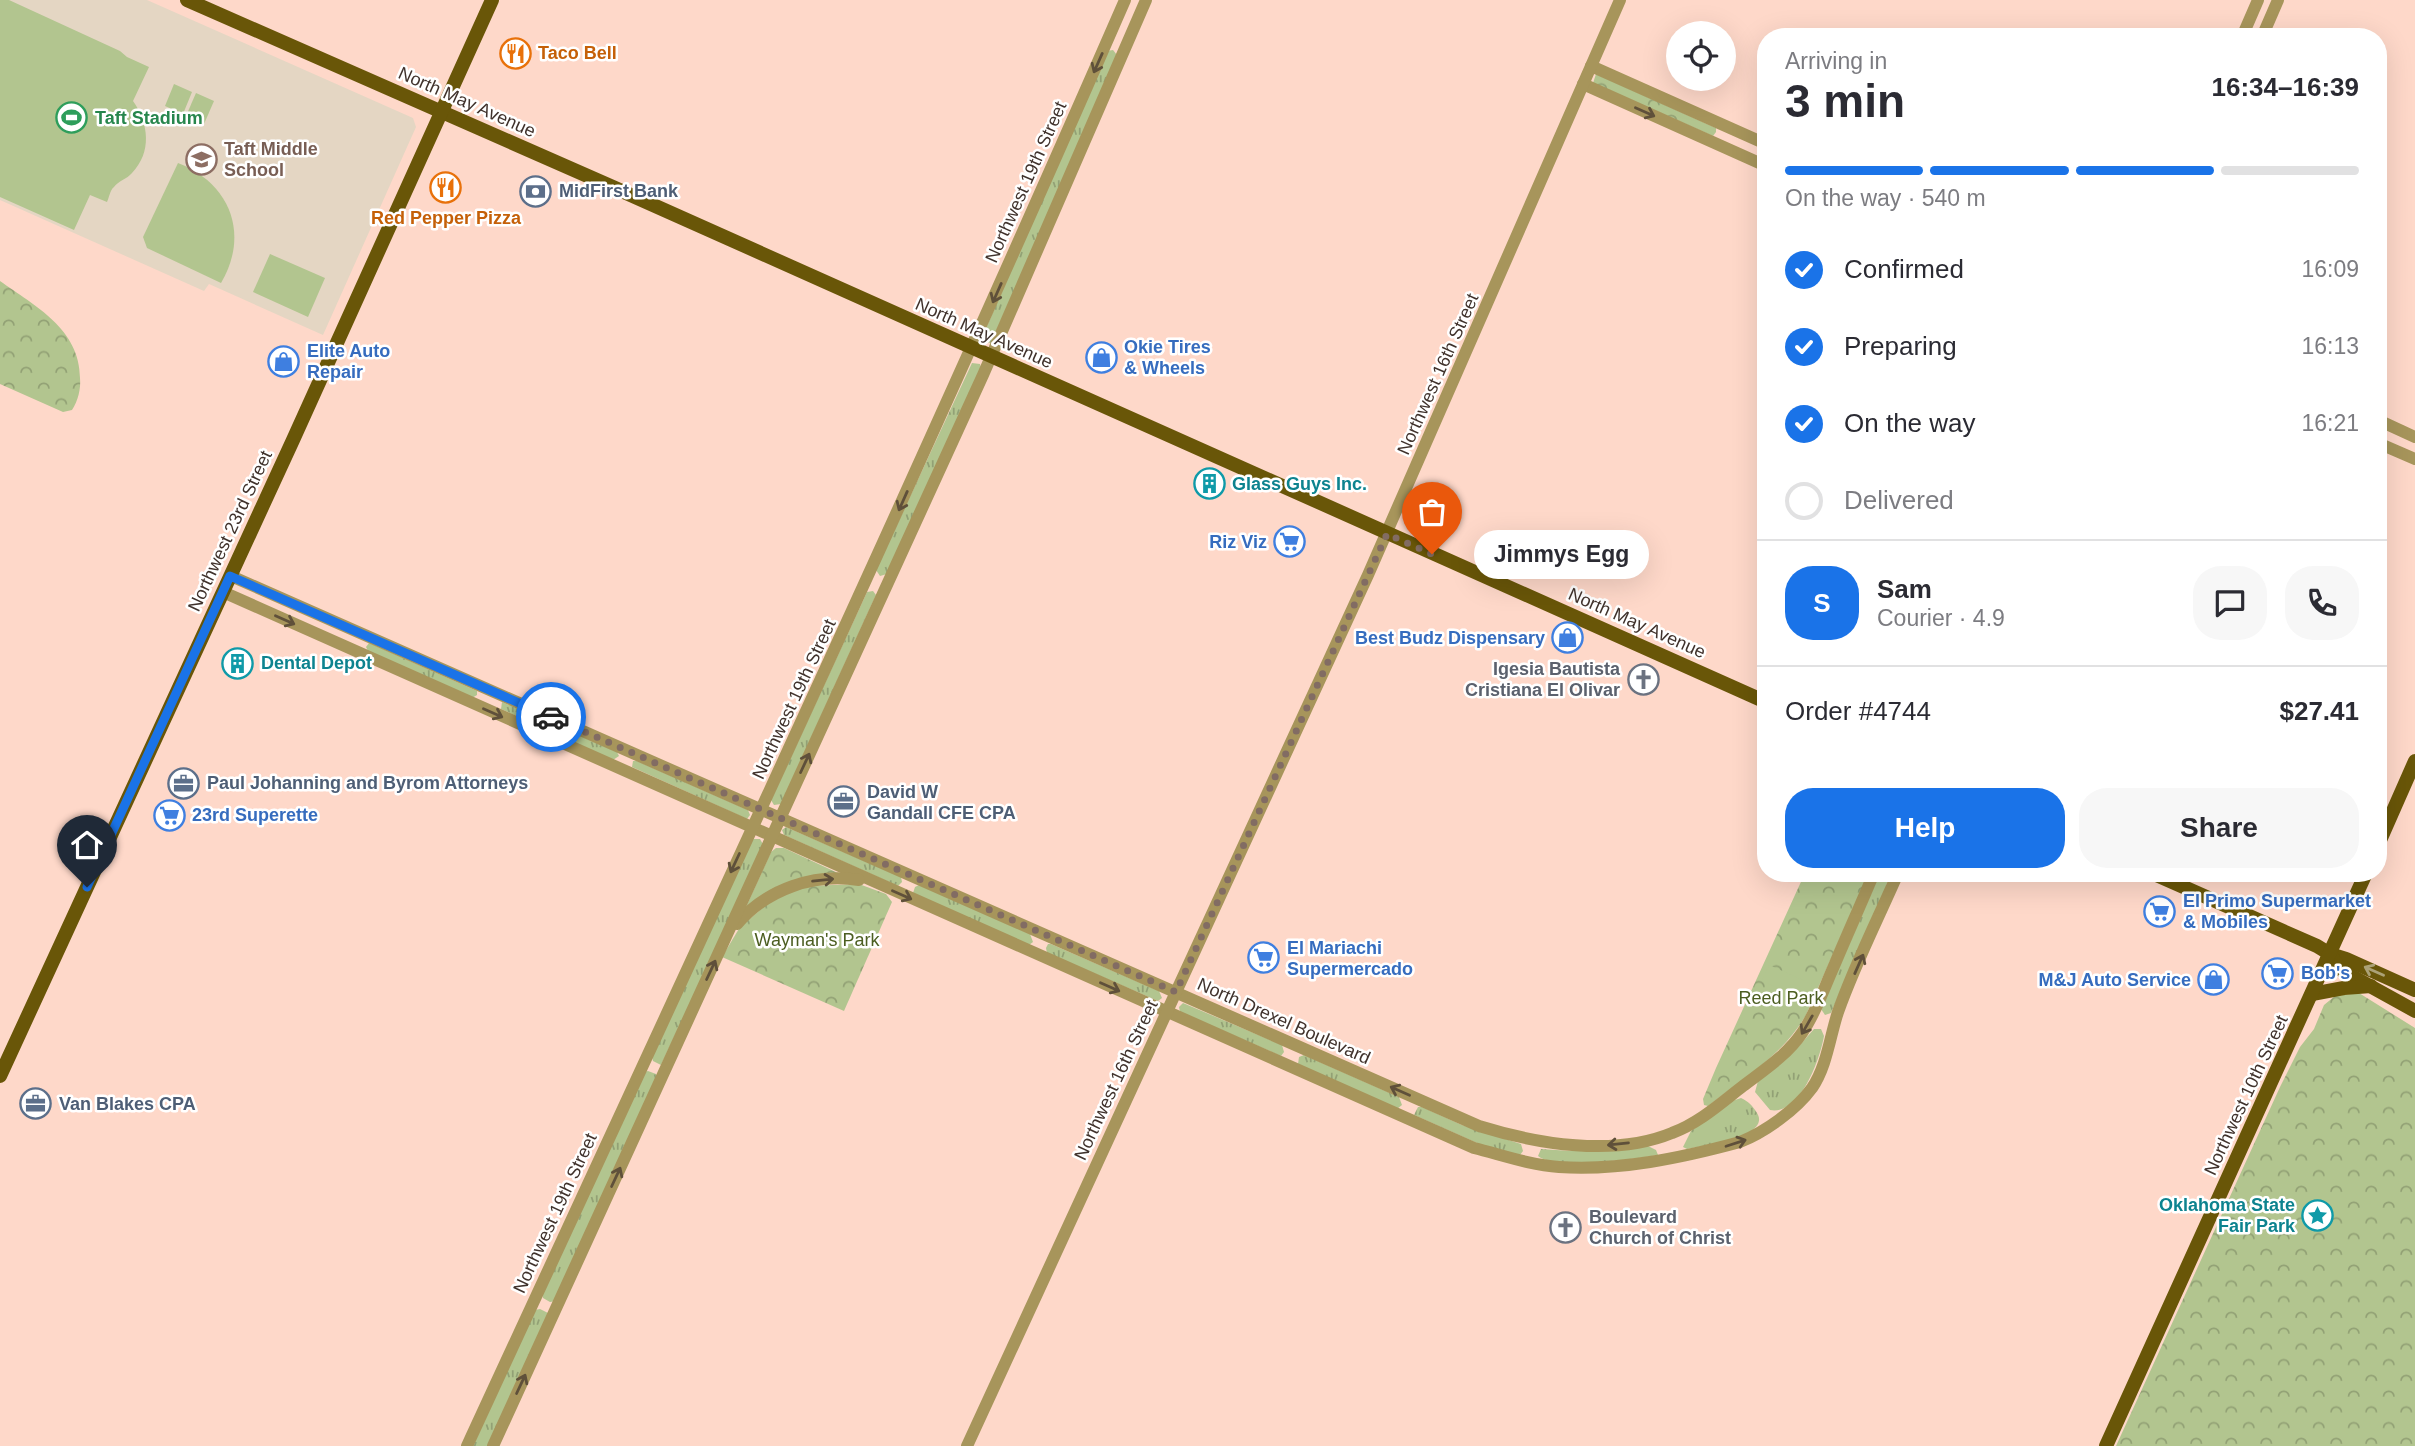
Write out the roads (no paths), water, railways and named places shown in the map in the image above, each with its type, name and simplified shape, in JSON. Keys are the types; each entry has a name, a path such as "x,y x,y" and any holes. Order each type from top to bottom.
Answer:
{"main road":[{"name":"North May Avenue","path":"187,0 1757,698"},
{"name":"Northwest 23rd Street","path":"0,1076 492,0"},
{"path":"2387,825 2415,761"},
{"path":"2172,882 2415,990"},
{"name":"Northwest 10th Street","path":"2106,1446 2362,882"},
{"path":"2330,954 2342,970 2415,1011"},
{"path":"2312,994 2371,986"}],"street":[{"name":"Northwest 19th Street","path":"467,1446 972,349 1125,0"},
{"name":"Northwest 19th Street","path":"493,1446 990,357 1146,0"},
{"name":"Northwest 16th Street","path":"967,1446 1387,534 1620,0"},
{"path":"2246,28 2258,0"},
{"path":"2266,28 2278,0"},
{"path":"1591,65 1757,140"},
{"path":"1583,84 1757,162"},
{"path":"2387,424 2415,437"},
{"path":"2387,447 2415,459"},
{"name":"North Drexel Boulevard","path":"230,576 1479,1126 1508,1135 1580,1146 1642,1141 1672,1134 1718,1106 1761,1072 1800,1036 1809,1023 1870,882"},
{"path":"223,592 1474,1148 1526,1162 1556,1167 1603,1168 1725,1146 1755,1136 1800,1101 1812,1088 1824,1062 1839,1010 1894,882"},
{"path":"726,938 748,912 789,887 818,879 874,882"}],"place":[{"name":"Taco Bell","path":"515,53"},
{"name":"Taft Stadium","path":"72,118"},
{"name":"Taft Middle School","path":"201,159"},
{"name":"Red Pepper Pizza","path":"446,187"},
{"name":"MidFirst Bank","path":"536,191"},
{"name":"Okie Tires & Wheels","path":"1101,357"},
{"name":"Elite Auto Repair","path":"284,361"},
{"name":"Glass Guys Inc.","path":"1209,484"},
{"name":"Riz Viz","path":"1290,542"},
{"name":"Jimmys Egg","path":"1432,554"},
{"name":"Best Budz Dispensary","path":"1568,638"},
{"name":"Dental Depot","path":"238,663"},
{"name":"Igesia Bautista Cristiana El Olivar","path":"1643,679"},
{"name":"Paul Johanning and Byrom Attorneys","path":"184,783"},
{"name":"David W Gandall CFE CPA","path":"844,802"},
{"name":"23rd Superette","path":"169,815"},
{"name":"El Primo Supermarket & Mobiles","path":"2160,911"},
{"name":"El Mariachi Supermercado","path":"1264,958"},
{"name":"Bob's","path":"2278,973"},
{"name":"M&J Auto Service","path":"2214,980"},
{"name":"Van Blakes CPA","path":"36,1104"},
{"name":"Oklahoma State Fair Park","path":"2318,1215"},
{"name":"Boulevard Church of Christ","path":"1566,1227"}],"park label":[{"name":"Wayman's Park","path":"817,940"},
{"name":"Reed Park","path":"1781,998"}]}
